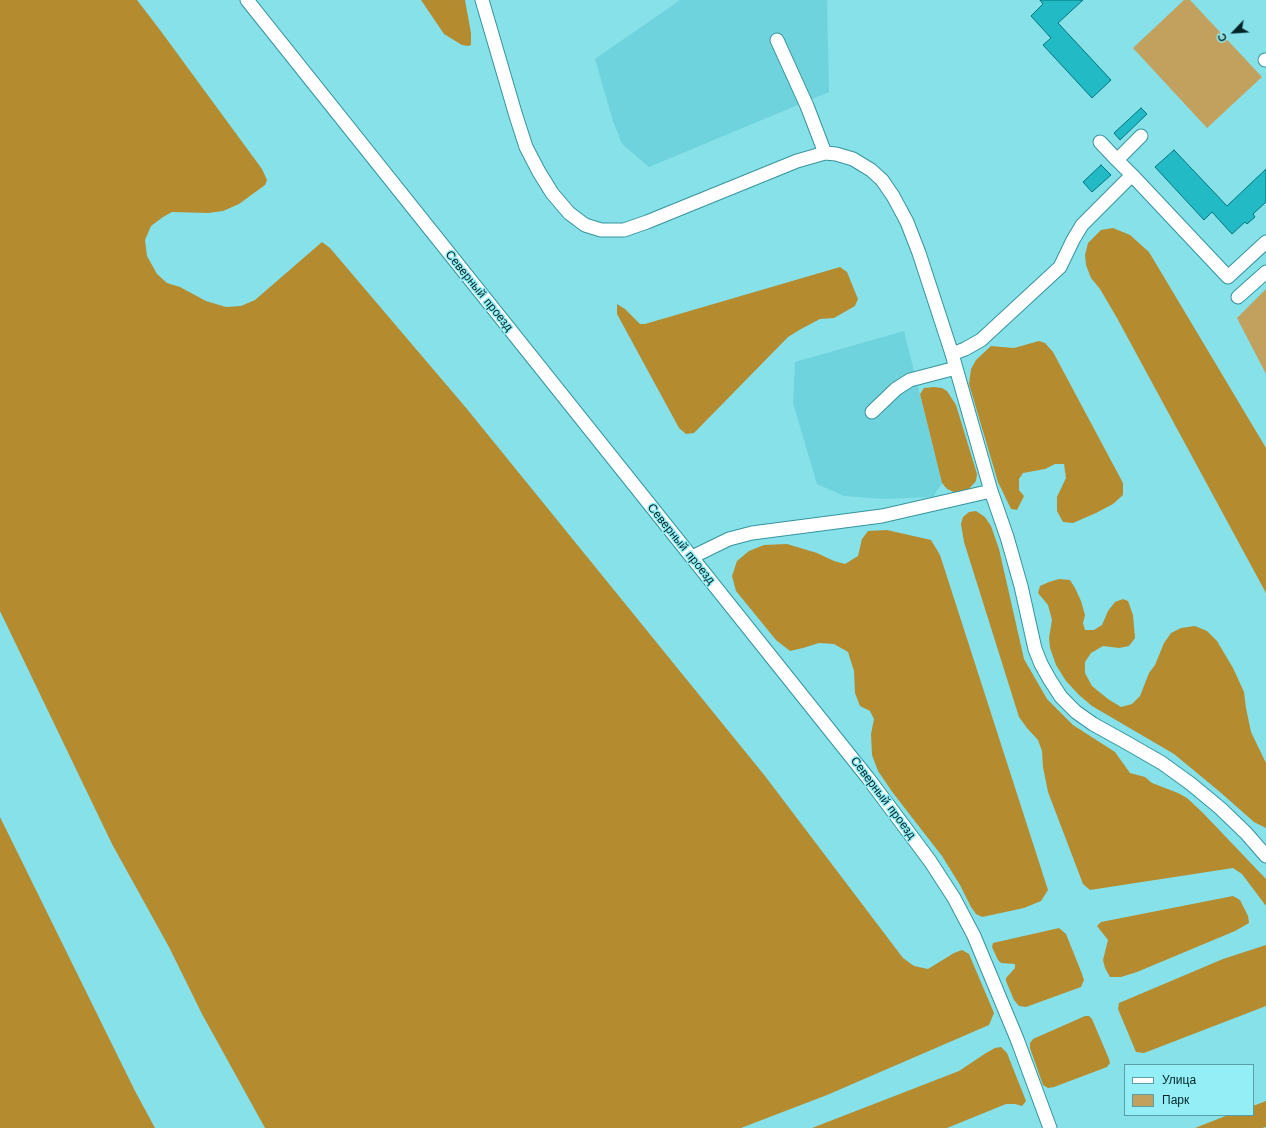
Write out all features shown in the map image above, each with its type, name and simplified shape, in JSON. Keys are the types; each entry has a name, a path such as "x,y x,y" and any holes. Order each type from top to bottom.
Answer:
{"street":[{"name":"Северный проезд","path":"246,0 873,784 930,861 954,898 974,936 993,978 1050,1128"},
{"path":"482,0 526,146 539,172 552,193 569,213 585,224 601,230 624,230 797,161 825,153 836,154 853,159 863,164 882,180 893,196 907,222 919,253 952,354 991,491 1007,537 1021,586 1035,649 1050,680 1061,697 1076,712 1093,724 1142,751 1191,784 1220,808 1246,833 1266,856"},
{"path":"777,40 825,153"},
{"path":"1117,160 1141,136"},
{"path":"1100,142 1228,277 1241,294 1266,272"},
{"path":"952,354 981,340 1052,275 1060,267 1082,225 1132,175"},
{"path":"1228,277 1266,242"},
{"path":"872,412 896,389 910,380 956,368"},
{"path":"692,557 729,539 752,533 882,516 991,491"}],"shaded area":[{"path":"0,0 137,0 262,169 267,180 265,185 239,204 223,211 208,213 172,212 151,226 145,240 147,256 157,274 167,283 180,287 206,301 226,307 241,306 255,300 322,242 330,248 467,409 765,776 903,958 914,966 928,969 954,953 962,950 969,954 994,1013 989,1025 827,1095 741,1128 265,1128 202,1014 169,947 112,844 0,611"},
{"path":"421,0 465,0 471,33 471,45 462,45 444,34"},
{"path":"680,0 827,0 829,92 649,167 622,144 613,121 595,59"},
{"path":"1113,228 1130,235 1149,252 1266,448 1266,593 1117,318 1100,289 1091,278 1086,265 1085,255 1088,243 1101,230"},
{"path":"840,267 847,272 858,299 855,306 834,318 820,319 788,337 694,433 686,434 679,428 617,314 617,304 625,309 640,324 645,324"},
{"path":"904,331 942,483 933,497 885,499 844,496 817,484 793,403 795,362"},
{"path":"1039,341 1045,343 1053,352 1123,483 1123,495 1113,504 1073,523 1063,522 1057,511 1057,497 1066,478 1064,464 1055,464 1045,469 1023,473 1019,479 1019,490 1024,496 1017,510 1011,509 998,482 969,384 971,369 976,360 991,346 1014,348"},
{"path":"924,388 942,388 947,391 956,405 977,474 976,481 968,490 956,493 947,489 942,483 920,394"},
{"path":"976,511 985,517 991,526 999,549 1024,659 1047,699 1073,725 1115,752 1130,773 1145,777 1152,783 1178,793 1187,798 1203,813 1266,879 1266,906 1242,874 1233,868 1090,890 1083,884 1048,792 1043,767 1042,751 1038,740 1019,717 964,542 961,524 963,517 969,512"},
{"path":"887,530 931,540 940,555 1048,890 1041,901 1024,908 982,917 976,914 971,907 960,885 942,856 893,793 878,771 872,755 871,734 874,719 870,711 860,706 855,693 854,671 848,652 834,644 819,643 790,651 776,640 736,591 732,576 737,561 749,551 764,545 787,544 817,553 834,561 845,564 858,556 862,539 868,531"},
{"path":"1059,579 1070,580 1075,588 1085,615 1083,623 1085,630 1094,630 1102,625 1108,611 1115,602 1123,599 1128,601 1133,615 1135,638 1129,646 1119,648 1103,646 1091,653 1085,662 1085,673 1092,686 1121,707 1132,704 1140,696 1149,673 1155,665 1164,643 1171,633 1181,628 1195,626 1207,631 1217,641 1233,668 1244,692 1251,732 1266,763 1266,828 1254,822 1174,754 1092,706 1066,681 1056,665 1050,648 1049,638 1052,620 1048,605 1038,593 1040,586"},
{"path":"0,817 135,1091 155,1128 0,1128"},
{"path":"1233,896 1240,900 1248,916 1249,923 1235,931 1137,972 1121,977 1110,977 1103,960 1108,940 1097,926 1101,922"},
{"path":"1059,928 1066,934 1082,974 1084,980 1081,987 1026,1007 1019,1006 1014,1000 1006,981 1006,978 1015,968 1015,964 1001,963 992,947 993,943"},
{"path":"1266,945 1266,1006 1144,1053 1136,1052 1118,1009 1119,1003 1223,959"},
{"path":"1085,1016 1089,1016 1092,1019 1110,1063 1107,1067 1048,1088 1043,1085 1030,1048 1030,1043 1033,1039"},
{"path":"1001,1047 1007,1053 1026,1101 1022,1106 1006,1104 947,1128 812,1128 959,1071 986,1053 995,1048"},
{"path":"1266,1101 1266,1127 1195,1128 1225,1116 1254,1116 1254,1106"}],"green space":[{"path":"1184,0 1190,0 1262,77 1207,128 1133,48"},
{"path":"1266,289 1266,374 1237,318"}],"building":[{"path":"1040,0 1083,0 1058,23 1111,80 1092,98 1043,45 1051,38 1031,16 1043,4"},
{"path":"1141,108 1147,114 1120,140 1114,133"},
{"path":"1174,150 1227,206 1266,169 1266,202 1253,214 1255,217 1247,224 1245,222 1232,234 1212,212 1204,220 1155,167"},
{"path":"1101,165 1111,175 1092,192 1083,182"}]}
